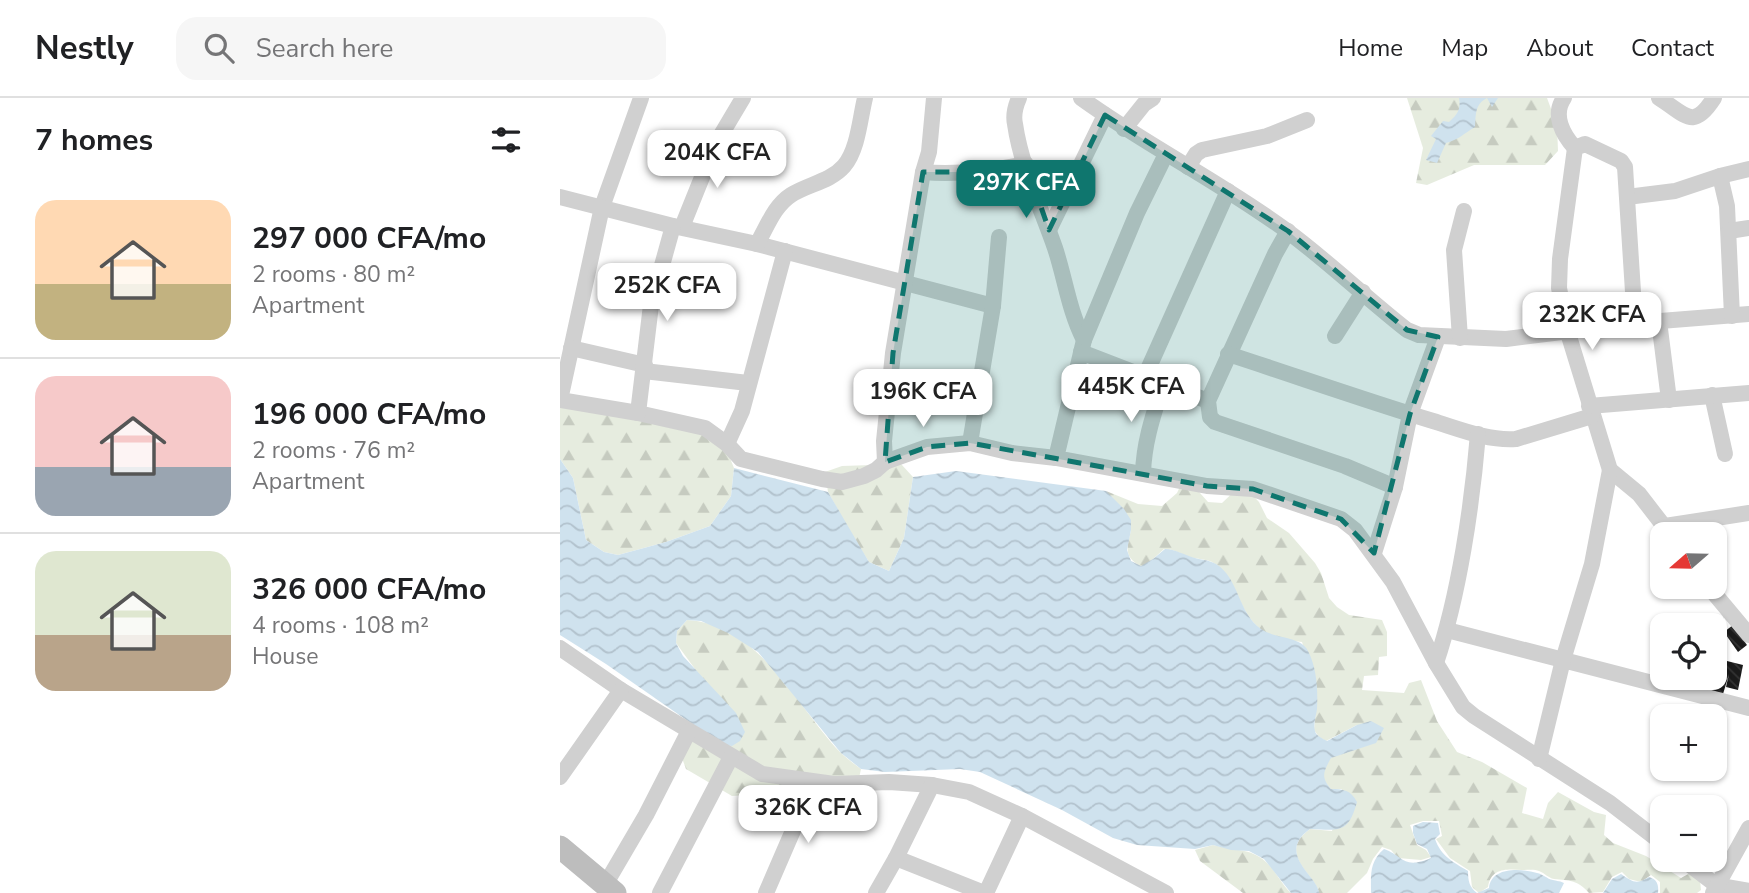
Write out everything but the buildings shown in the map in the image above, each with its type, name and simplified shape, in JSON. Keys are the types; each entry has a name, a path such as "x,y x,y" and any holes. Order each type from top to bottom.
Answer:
{"main road":[{"path":"560,848 604,890"},
{"path":"560,865 604,890"}],"street":[{"path":"641,98 602,207 560,400 705,428 727,444 741,459 822,479 842,482 864,476 885,462 928,447 970,443 1012,453 1056,458 1207,486 1253,489 1340,519 1355,530 1393,582 1463,707 1610,803 1650,834"},
{"path":"638,413 651,305 677,227 715,145 743,98"},
{"path":"757,244 777,208 792,195 832,177 846,165 853,149 864,98"},
{"path":"885,462 884,440 893,353 923,172 929,152 934,98"},
{"path":"1018,98 1014,108 1014,124 1049,230 1082,346 1163,384 1208,401"},
{"path":"1081,98 1124,129 1228,191 1288,232 1407,330 1419,335 1506,340 1635,323 1749,314"},
{"path":"1124,129 1144,104 1153,98"},
{"path":"1539,759 1563,660 1592,564 1610,470 1568,333 1559,288 1575,148 1564,136 1559,121 1560,103 1564,98"},
{"path":"1658,98 1690,118 1696,118 1703,116 1714,98"},
{"path":"1049,230 1105,116"},
{"path":"1188,167 1202,150 1267,136 1307,120"},
{"path":"1575,148 1585,144 1620,161 1625,167 1635,323"},
{"path":"715,145 756,163"},
{"path":"1056,458 1082,346 1166,154"},
{"path":"923,172 969,173 1026,164"},
{"path":"1627,197 1675,191 1749,169"},
{"path":"1720,176 1727,206 1732,316"},
{"path":"1145,376 1228,191"},
{"path":"560,197 785,251 905,285 993,306"},
{"path":"1460,338 1454,250 1464,211"},
{"path":"1729,231 1749,228"},
{"path":"1288,232 1275,254 1208,401 1210,417 1215,422 1395,487"},
{"path":"970,443 993,306 999,237"},
{"path":"727,444 742,411 785,251"},
{"path":"1335,336 1363,292"},
{"path":"1659,321 1669,400"},
{"path":"1374,554 1395,487 1410,414 1438,337"},
{"path":"570,348 644,368 748,383"},
{"path":"1228,354 1410,414 1478,434 1516,439 1590,411 1712,395 1749,393"},
{"path":"1143,473 1149,427 1163,384"},
{"path":"1712,395 1724,454"},
{"path":"1436,663 1447,630 1467,522 1478,434"},
{"path":"1610,470 1639,494 1661,522"},
{"path":"1706,522 1749,513"},
{"path":"1719,599 1749,635"},
{"path":"1447,630 1749,708"},
{"path":"560,648 621,691 762,774 814,782 932,785 969,792 1022,816 1159,891"},
{"path":"560,777 621,691"},
{"path":"604,890 690,731"},
{"path":"660,893 731,757"},
{"path":"766,893 814,782"},
{"path":"876,893 932,785"},
{"path":"896,858 985,893 1022,816"},
{"path":"1714,889 1749,828"},
{"path":"1696,872 1714,889 1749,891"}],"highlighted area":[{"path":"1105,115 1288,231 1407,330 1438,337 1410,414 1374,553 1341,519 1253,489 1207,486 970,443 927,447 885,462 893,353 923,172 988,172 1026,164 1049,230"}],"green space":[{"path":"1407,98 1547,98 1557,125 1558,151 1545,165 1474,165 1427,185 1416,183 1423,148"},
{"path":"560,398 679,415 725,446 734,468 731,496 710,526 618,555 604,552 586,540 573,478 560,459"},
{"path":"901,464 913,477 904,538 889,571 869,562 828,492 825,472 842,466"},
{"path":"1184,478 1208,502 1222,503 1242,484 1259,502 1267,518 1289,533 1315,563 1329,598 1337,607 1349,615 1382,620 1387,632 1387,656 1379,657 1378,675 1364,676 1362,690 1404,693 1409,683 1421,680 1437,721 1457,752 1482,762 1527,788 1522,813 1543,819 1548,803 1558,792 1594,812 1606,815 1604,835 1613,843 1650,859 1650,872 1671,872 1681,878 1690,873 1700,880 1701,890 1697,893 1660,893 1660,882 1651,875 1641,882 1629,879 1622,872 1612,877 1603,892 1589,893 1577,883 1552,878 1537,870 1510,870 1496,873 1488,887 1479,893 1472,887 1470,871 1450,858 1436,839 1442,836 1439,821 1423,821 1410,825 1417,845 1431,857 1421,860 1398,858 1391,850 1382,847 1367,873 1347,893 1319,893 1297,856 1296,847 1300,838 1310,829 1332,831 1342,789 1331,789 1324,781 1323,772 1330,758 1341,753 1357,725 1326,741 1319,737 1314,730 1316,683 1302,642 1275,637 1260,629 1247,613 1220,567 1210,561 1168,549 1164,549 1141,567 1131,559 1128,547 1131,530 1106,491 1138,504 1162,506 1177,493"},
{"path":"687,620 713,625 736,636 756,651 774,670 840,752 861,769 854,801 820,802 799,792 732,796 686,769 678,747 695,669 676,643 677,631"},
{"path":"1213,845 1260,857 1291,893 1243,893 1200,861 1195,850"}],"water":[{"path":"1459,98 1487,98 1478,106 1475,127 1446,143 1437,163 1426,160 1436,139 1431,136 1443,121 1449,122 1457,114"},
{"path":"1487,98 1498,98 1492,107"},
{"path":"560,459 573,478 586,540 604,552 618,555 710,526 731,496 734,468 828,492 869,562 889,571 904,538 913,477 956,471 1106,491 1131,520 1127,550 1131,561 1141,566 1165,549 1213,563 1230,578 1253,622 1267,632 1305,646 1316,680 1317,709 1314,726 1318,736 1327,741 1357,725 1371,721 1384,728 1376,743 1331,758 1325,770 1325,781 1331,789 1346,791 1357,802 1346,825 1336,829 1310,829 1300,838 1296,847 1301,864 1319,893 1291,893 1264,859 1249,851 1213,845 1195,849 1137,845 1113,838 1062,810 980,772 960,769 885,772 861,769 841,753 758,652 728,633 701,621 687,620 677,631 676,643 683,656 736,713 745,732 740,741 732,746 721,744 560,635"},
{"path":"1423,822 1438,823 1440,834 1435,839 1438,845 1448,858 1468,871 1472,888 1477,893 1371,893 1373,864 1384,849 1409,862 1431,858 1427,849 1417,844 1413,833 1413,826"},
{"path":"1515,870 1530,871 1564,883 1559,893 1477,893 1489,888 1495,876"},
{"path":"1621,874 1635,882 1649,877 1654,879 1658,893 1603,893 1612,879"}]}
